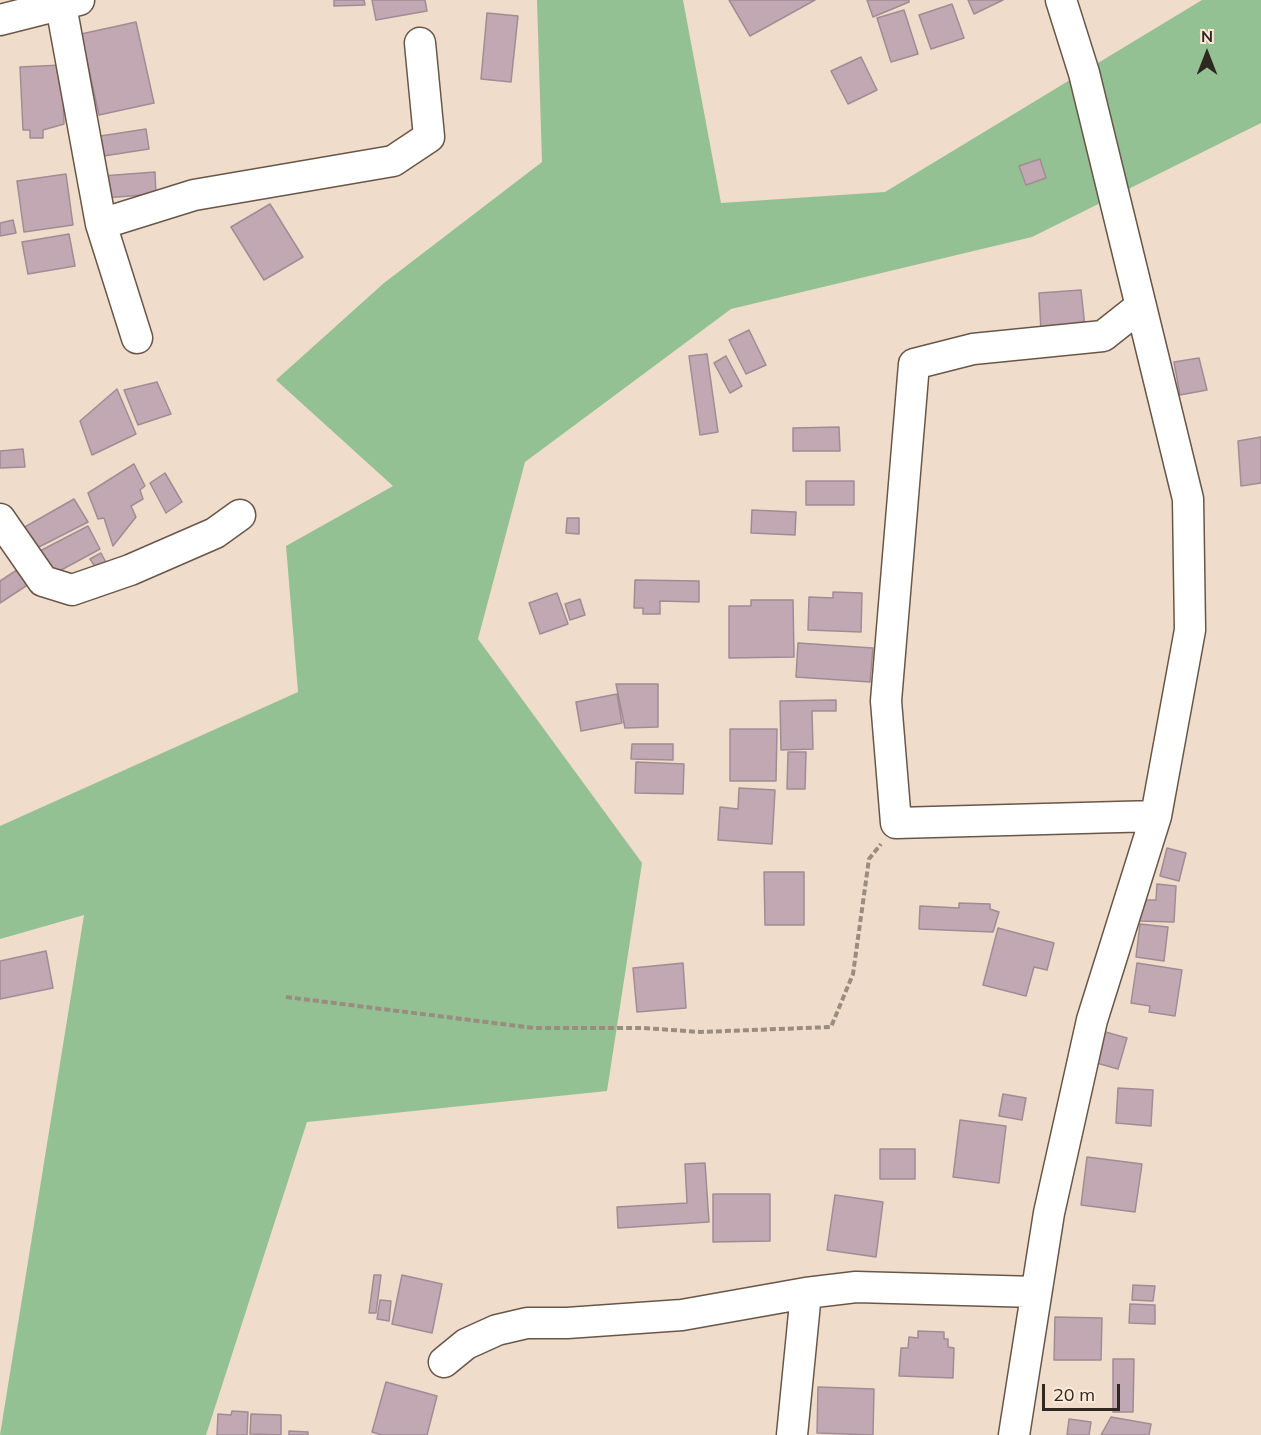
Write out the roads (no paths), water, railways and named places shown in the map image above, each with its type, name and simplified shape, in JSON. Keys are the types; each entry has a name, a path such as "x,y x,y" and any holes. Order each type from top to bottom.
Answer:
{"street":[{"path":"1014,1435 1049,1213 1092,1020 1156,816 1190,630 1188,499 1084,73 1061,0"},
{"path":"0,20 67,1 100,224 137,338"},
{"path":"100,224 194,195 393,162 429,137 420,43"},
{"path":"1141,306 1103,336 973,349 914,364 886,701 896,823 1156,816"},
{"path":"0,519 43,581 72,590 130,570 215,533 240,514"},
{"path":"444,1362 466,1344 497,1330 527,1323 567,1323 682,1315 806,1293 856,1287 1036,1292"},
{"path":"792,1435 806,1293"}]}
